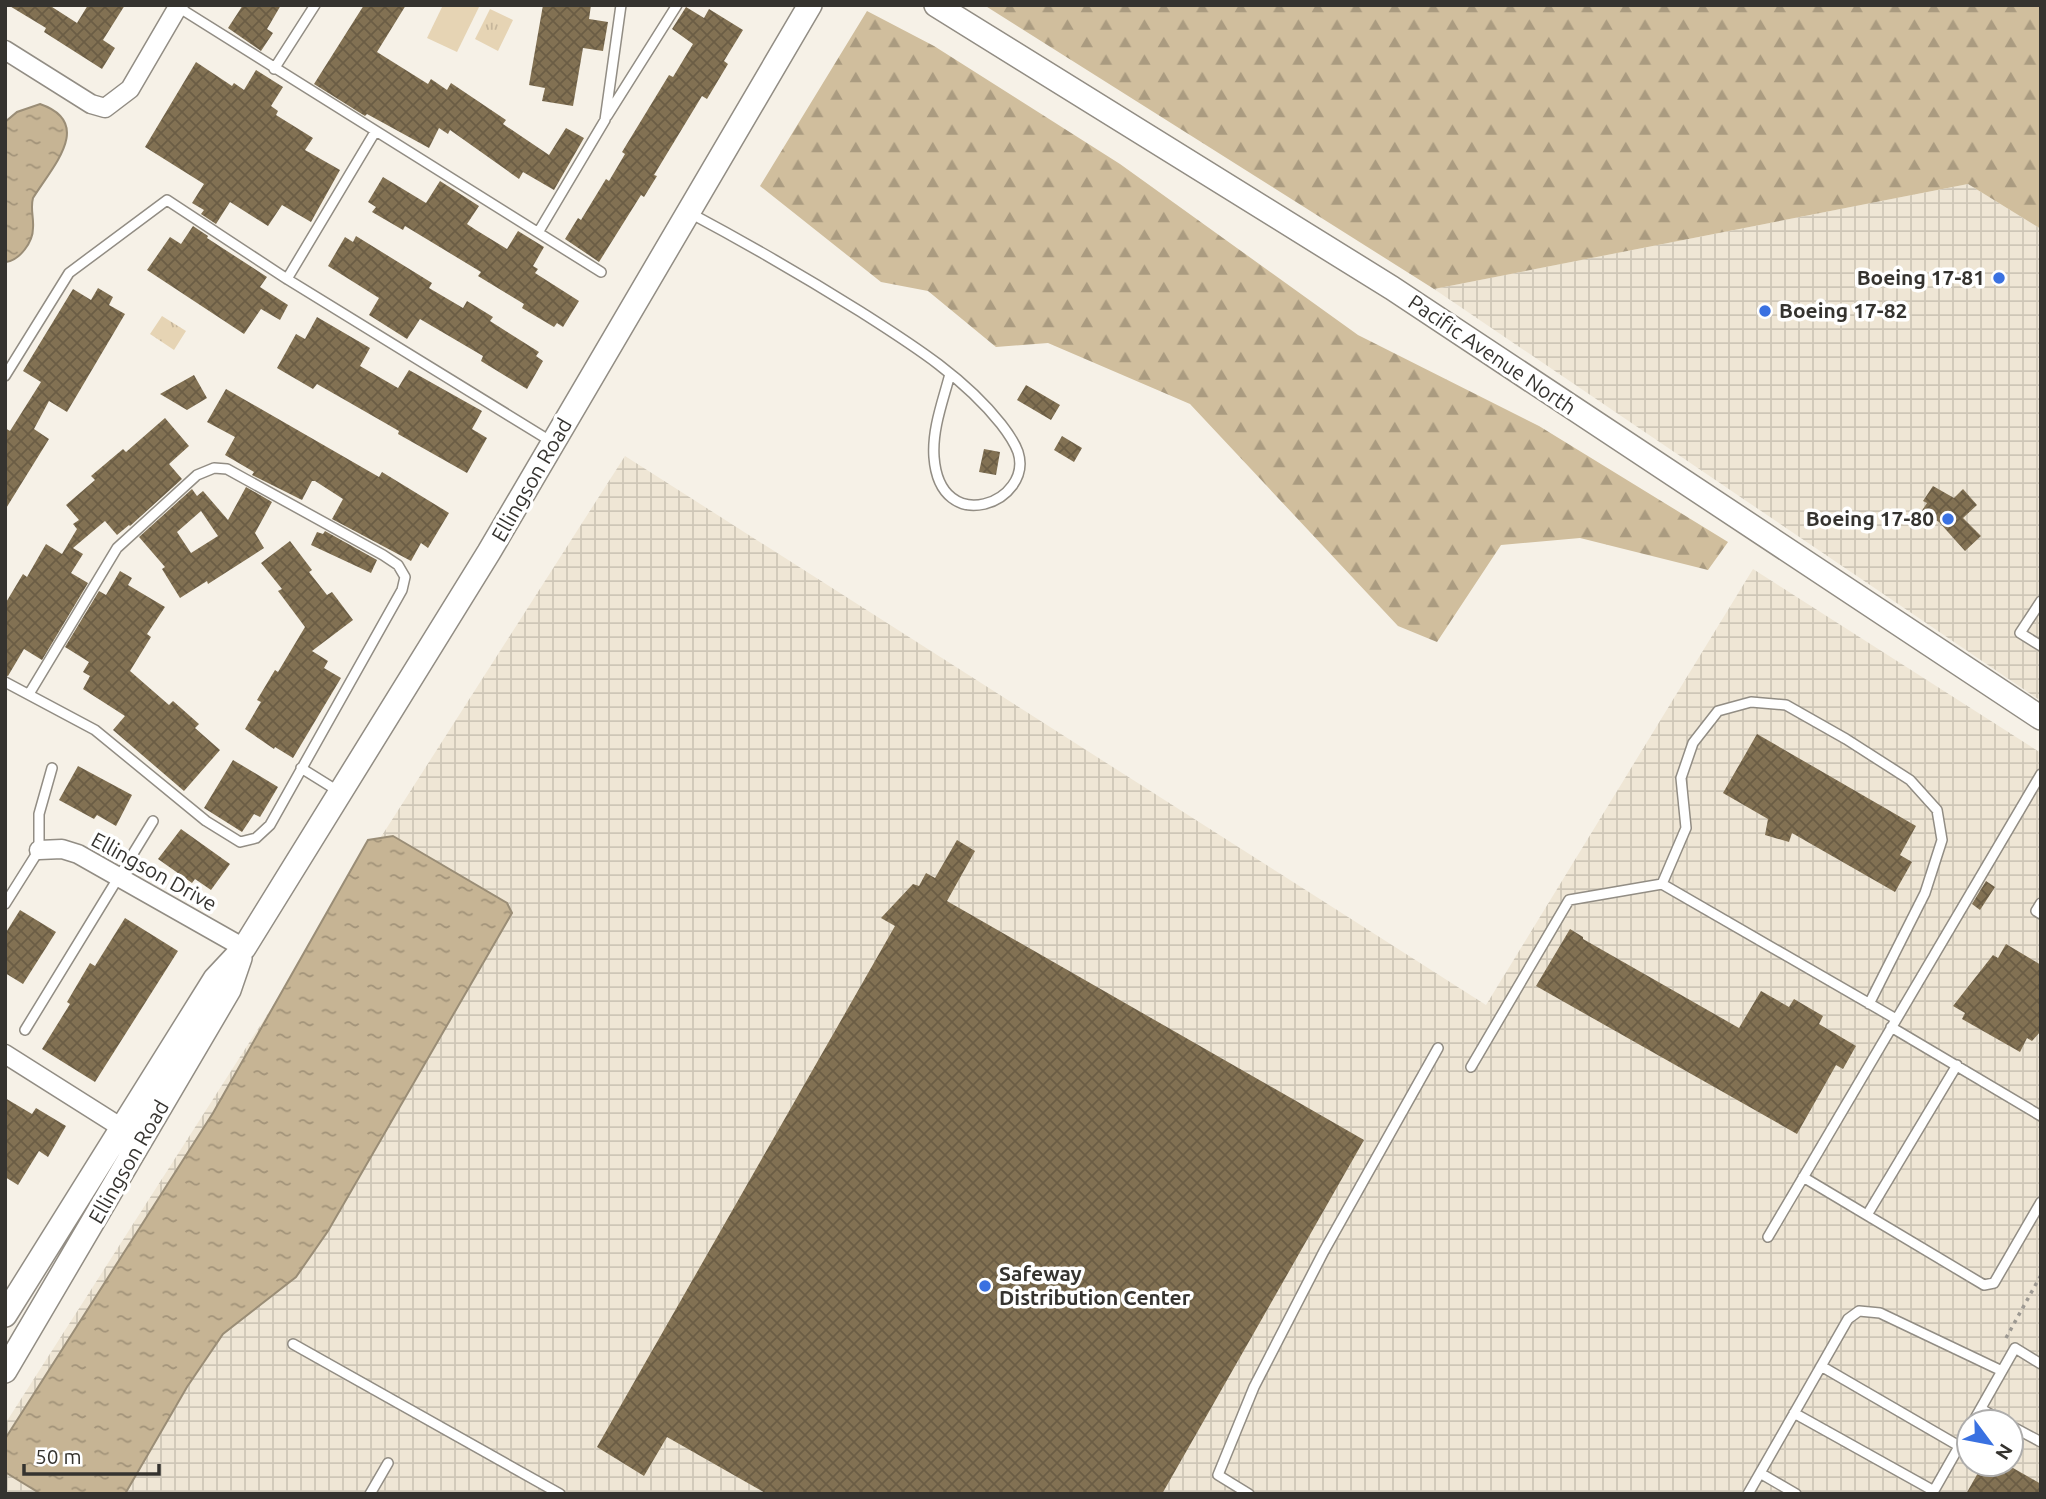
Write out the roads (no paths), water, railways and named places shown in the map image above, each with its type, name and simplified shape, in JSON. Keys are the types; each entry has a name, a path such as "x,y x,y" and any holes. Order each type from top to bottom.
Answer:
{"main road":[{"name":"Ellingson Road","path":"5,1315 215,979 244,948 489,552 810,5"},
{"name":"Pacific Avenue North","path":"936,5 1392,289 2041,718"},
{"name":"Ellingson Road","path":"5,1371 229,990 244,948"}],"street":[{"path":"5,50 91,104 104,108 130,89 178,6"},
{"name":"Ellingson Drive","path":"39,850 62,849 78,854 244,948"},
{"path":"5,1054 122,1128"}],"lane":[{"path":"274,69 315,5"},
{"path":"605,120 621,5"},
{"path":"539,231 677,5"},
{"path":"178,6 274,69 539,231 601,272"},
{"path":"287,279 375,132"},
{"path":"5,376 69,273 167,200 287,279 553,443"},
{"path":"689,212 791,268 893,332 950,374 983,401 1010,436 1019,454 1018,470 1011,487 1001,497 984,505 967,505 951,497 939,481 934,458 935,434 950,374"},
{"path":"5,682 96,730 206,821 240,842 256,838 270,825 402,590 405,577 398,565 383,555 227,469 214,468 197,475 117,548 29,694"},
{"path":"2041,601 2020,633 2041,646"},
{"path":"1662,884 1686,828 1681,778 1693,743 1717,711 1751,702 1786,705 1846,739 1910,780 1937,810 1942,840 1925,893 1869,1004"},
{"path":"5,904 39,850 39,814 52,768"},
{"path":"301,768 340,792"},
{"path":"1768,1237 2041,774"},
{"path":"24,1030 153,821"},
{"path":"1471,1067 1569,900 1662,884 1869,1004 1957,1065 2041,1116"},
{"path":"2041,903 2036,911 2041,914"},
{"path":"1249,1494 1218,1475 1254,1387 1324,1251 1438,1048"},
{"path":"1867,1215 1957,1065"},
{"path":"1803,1177 1984,1285 1994,1283 2041,1202"},
{"path":"1748,1494 1848,1319 1860,1311 1880,1313 2002,1371"},
{"path":"293,1344 560,1494"},
{"path":"1982,1408 2015,1348 2041,1364"},
{"path":"1821,1366 1955,1444"},
{"path":"1794,1413 1933,1492 1955,1453"},
{"path":"2025,1433 2041,1442"},
{"path":"370,1494 388,1463"},
{"path":"1760,1473 1796,1494"}],"water":[{"path":"40,104 56,112 65,122 67,134 58,160 33,198 31,239 21,254 6,262 5,122 17,112"},
{"path":"393,836 507,903 512,913 328,1231 296,1277 223,1334 187,1387 125,1494 41,1494 5,1472 5,1439 213,1113 368,840"}],"place":[{"name":"Boeing 17-81","path":"1999,278"},
{"name":"Boeing 17-82","path":"1765,311"},
{"name":"Boeing 17-80","path":"1948,519"},
{"name":"Safeway Distribution Center","path":"985,1286"}]}
